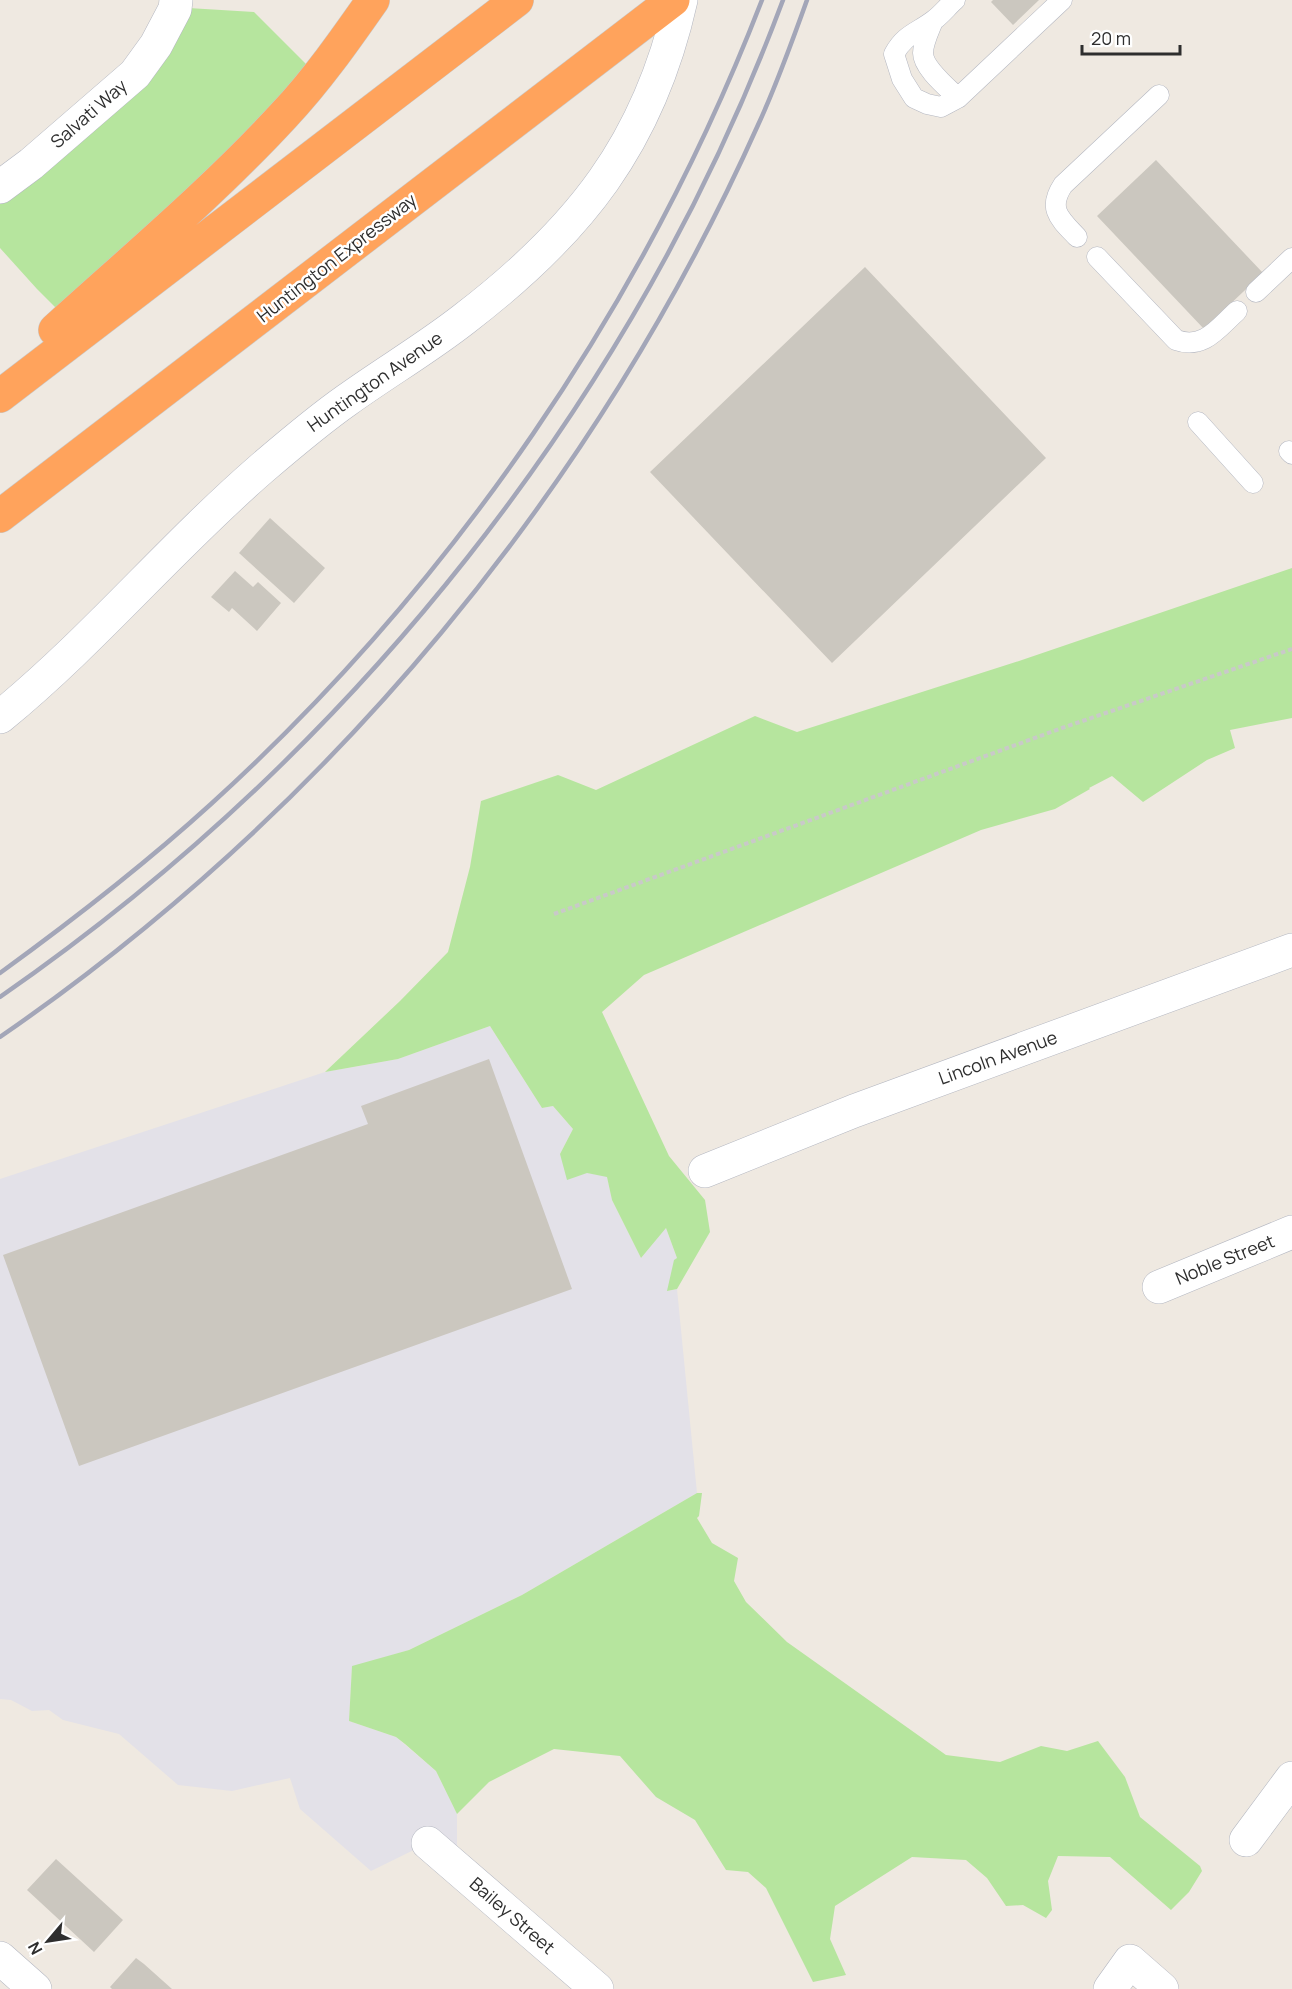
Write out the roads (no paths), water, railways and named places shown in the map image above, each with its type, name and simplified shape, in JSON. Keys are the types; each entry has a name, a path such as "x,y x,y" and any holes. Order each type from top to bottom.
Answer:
{"highway":[{"path":"0,380 213,186 284,115 319,75 373,0"},
{"path":"0,396 517,0"},
{"name":"Huntington Expressway","path":"0,516 673,0"},
{"path":"0,540 290,293"}],"street":[{"name":"Huntington Avenue","path":"0,717 80,648 256,474 322,418 464,319 525,268 570,224 609,175 635,128 659,75 681,0"},
{"name":"Salvati Way","path":"0,187 32,164 135,74 156,45 171,14"},
{"name":"Lincoln Avenue","path":"705,1171 854,1111 1292,950"},
{"name":"Noble Street","path":"1159,1287 1292,1232"},
{"path":"1246,1840 1292,1778"},
{"name":"Bailey Street","path":"428,1843 597,1989"},
{"path":"0,1958 35,1989"},
{"path":"1110,1989 1130,1961 1162,1989"}],"lane":[{"path":"955,0 933,21 900,42 894,54 902,79 914,98 941,107 958,98 1062,0"},
{"path":"933,21 925,42 923,53 925,64 958,98"},
{"path":"1077,237 1060,220 1055,197 1063,185 1159,95"},
{"path":"1097,257 1176,340 1187,344 1202,341 1214,333 1237,310"},
{"path":"1256,292 1292,258"},
{"path":"1198,422 1253,483"}],"railway":[{"path":"0,973 108,891 211,804 299,719 383,628 461,533 533,434 600,330 660,223 714,113 762,0"},
{"path":"0,997 129,901 250,795 363,680 467,558 562,428 647,291 721,148 783,0"},
{"path":"0,1037 121,947 235,850 342,745 441,633 533,514 617,390 692,260 758,125 778,79 807,0"}]}
